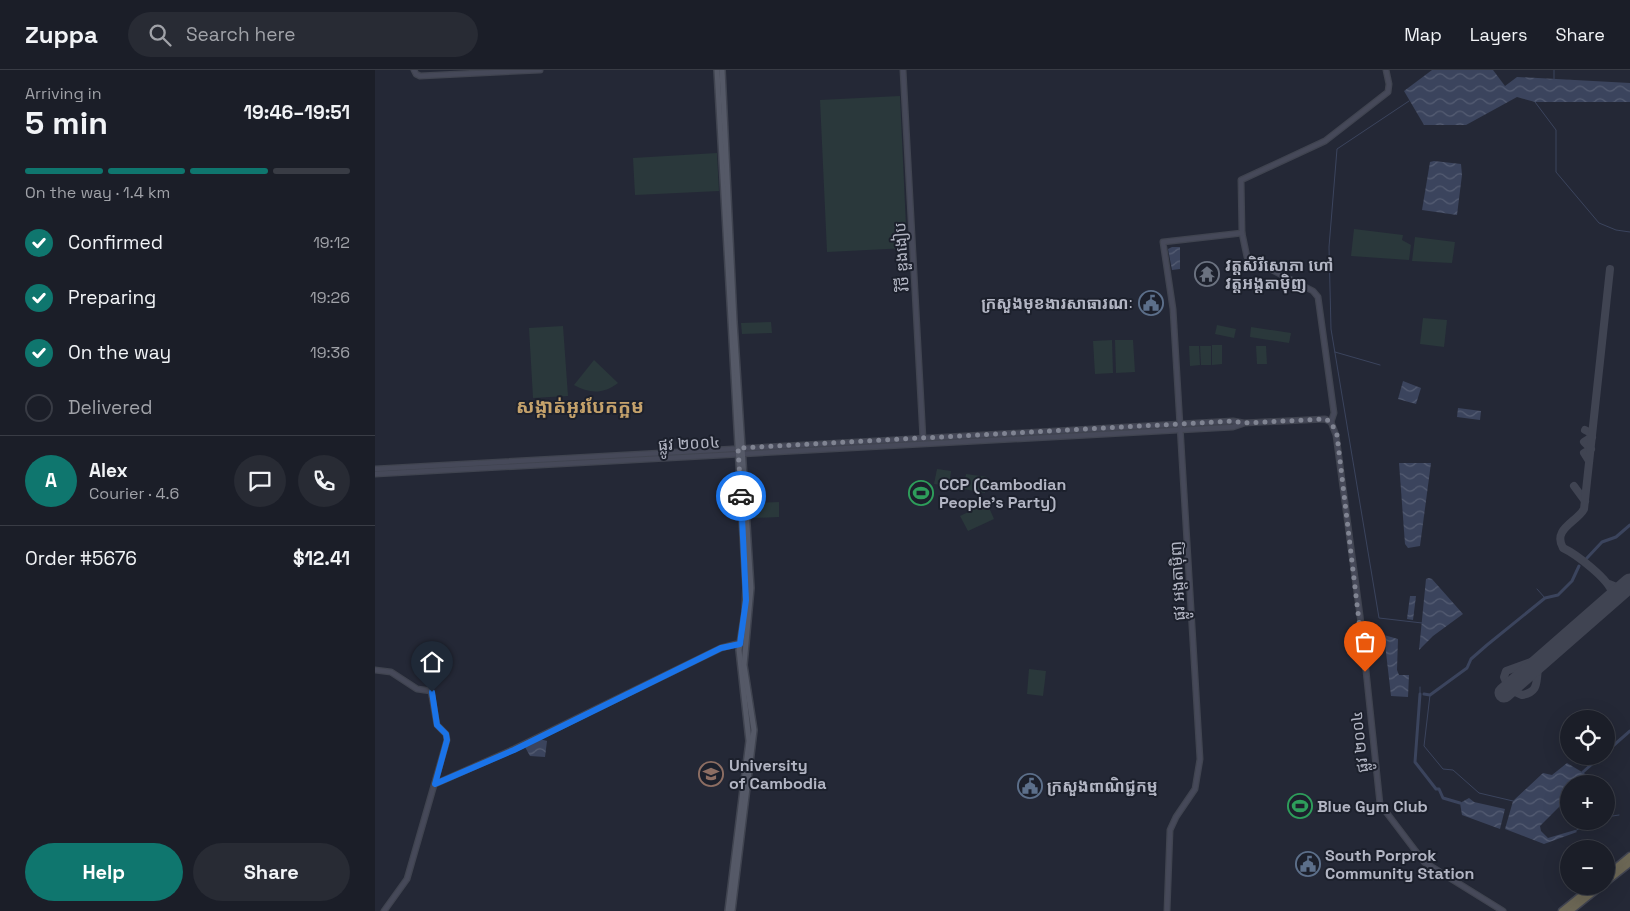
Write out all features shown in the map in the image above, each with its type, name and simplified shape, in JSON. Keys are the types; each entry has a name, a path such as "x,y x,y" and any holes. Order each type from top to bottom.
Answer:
{"highway":[{"path":"1615,868 1630,856"},
{"path":"1615,875 1630,863"},
{"path":"1562,911 1582,895"},
{"path":"1570,911 1590,895"}],"main road":[{"path":"717,70 751,601 742,644 740,666 749,737 728,911"},
{"path":"722,70 741,450"},
{"path":"733,911 754,738 742,644"}],"street":[{"path":"414,70 416,74 421,76 540,70"},
{"name":"វិថី ឌួងងៀប","path":"903,70 923,440"},
{"path":"1331,422 1334,413 1319,297 1313,291 1247,257 1242,233 1241,180 1325,141 1387,92 1389,84 1386,70"},
{"name":"ផ្លូវ អង្តតាម៉ិញ","path":"1167,911 1171,830 1176,817 1195,789 1200,759 1173,310 1163,242 1242,233"},
{"name":"ផ្លូវ ២០០៤","path":"375,474 547,461 1180,427 1233,421 1244,423 1317,419 1331,422 1337,435 1380,804 1425,862 1503,911"},
{"name":"ផ្លូវ ២០០៤","path":"375,469 520,463"},
{"path":"435,784 514,750 721,648 742,644"},
{"path":"375,670 391,672 414,687 429,690 433,693 437,725 446,734 447,740 407,878 384,911"}],"shaded area":[{"path":"900,96 907,248 827,252 820,100"},
{"path":"717,153 719,191 635,195 633,158"},
{"path":"1354,229 1403,235 1402,240 1411,245 1409,260 1351,256"},
{"path":"1415,237 1455,242 1452,263 1412,261"},
{"path":"1423,318 1447,320 1444,347 1420,344"},
{"path":"771,322 772,333 742,334 741,323"},
{"path":"1217,325 1236,329 1234,338 1215,334"},
{"path":"563,326 568,396 533,398 529,328"},
{"path":"1251,327 1291,333 1289,343 1250,337"},
{"path":"1112,340 1113,373 1095,374 1093,341"},
{"path":"1115,340 1133,340 1135,372 1116,373"},
{"path":"1212,345 1222,345 1222,364 1212,365"},
{"path":"1189,346 1199,346 1200,365 1190,366"},
{"path":"1200,346 1211,346 1211,365 1201,365"},
{"path":"1256,346 1266,346 1267,364 1257,364"},
{"path":"594,360 618,383 613,387 596,392 574,385"},
{"path":"937,469 951,471 949,486 934,484"},
{"path":"966,474 987,477 985,493 963,489"},
{"path":"779,502 779,517 754,518 753,503"},
{"path":"987,503 994,519 968,531 960,516"},
{"path":"1029,669 1046,671 1043,696 1027,694"}],"water":[{"path":"1432,70 1493,70 1505,86 1517,77 1630,83 1630,102 1535,102 1517,97 1466,125 1424,125 1404,91"},
{"path":"1430,162 1461,164 1462,175 1457,215 1422,210"},
{"path":"1180,247 1180,269 1172,270 1168,249"},
{"path":"1403,381 1421,388 1416,404 1398,399"},
{"path":"1458,408 1481,411 1480,420 1457,417"},
{"path":"1399,463 1431,463 1420,546 1408,548 1405,544"},
{"path":"1429,578 1463,614 1433,636 1419,650 1426,579"},
{"path":"1410,596 1416,596 1413,620 1407,619"},
{"path":"1384,635 1398,639 1397,670 1399,675 1409,675 1408,697 1391,696"},
{"path":"540,739 547,741 545,757 530,756 525,747"},
{"path":"1564,765 1570,765 1587,775 1560,775 1560,806 1540,826 1541,831 1548,838 1575,830 1577,832 1544,844 1505,829 1513,801 1543,773 1552,775"},
{"path":"1469,798 1474,802 1505,809 1500,829 1462,815 1460,803"}],"waterway":[{"path":"1554,70 1554,79"},
{"path":"1409,101 1337,149 1329,247 1331,329 1379,618 1422,623"},
{"path":"1535,102 1556,130 1556,172 1599,223 1616,230 1630,232"},
{"path":"1335,352 1380,365"},
{"path":"1587,558 1602,542 1616,537 1630,525"},
{"path":"1424,694 1430,695 1467,668 1471,659 1545,598 1558,595 1572,581 1579,566"},
{"path":"1537,589 1545,598"},
{"path":"1420,687 1420,694"},
{"path":"1420,694 1415,762 1436,789 1439,789 1443,798 1460,803"},
{"path":"1430,695 1424,746 1443,769 1453,770 1479,793 1513,801"},
{"path":"1615,744 1630,731"},
{"path":"1583,772 1591,765"},
{"path":"1615,816 1619,815"}],"taxiway":[{"path":"1609,601 1612,593 1605,581 1584,561 1563,548 1560,541 1563,531 1584,509 1610,269"},
{"path":"1585,430 1592,437 1584,442 1591,449 1584,453 1589,461"},
{"path":"1574,486 1585,501"},
{"path":"1609,584 1619,588 1627,586"},
{"path":"1545,658 1539,668 1536,686 1531,692 1522,695 1509,689 1504,677 1506,671 1547,656"}],"runway":[{"path":"1504,693 1630,583"}],"way so far":[{"path":"741,496 738,448 1233,421 1244,423 1325,419 1334,426 1337,435 1361,623 1365,672"}],"place":[{"name":"វត្តសិរីសោភា ហៅ វត្តអង្តតាម៉ិញ","path":"1207,274"},
{"name":"ក្រសួងមុខងារសាធារណៈ","path":"1151,303"},
{"name":"CCP (Cambodian People's Party)","path":"921,493"},
{"name":"University of Cambodia","path":"711,774"},
{"name":"ក្រសួងពាណិជ្ជកម្ម","path":"1030,786"},
{"name":"Blue Gym Club","path":"1300,806"},
{"name":"South Porprok Community Station","path":"1308,864"}],"district":[{"name":"សង្កាត់អូរបែកក្អម","path":"580,406"}],"route":[{"path":"432,692 437,725 447,737 435,784 514,750 721,648 740,644 746,600 741,496"}]}
